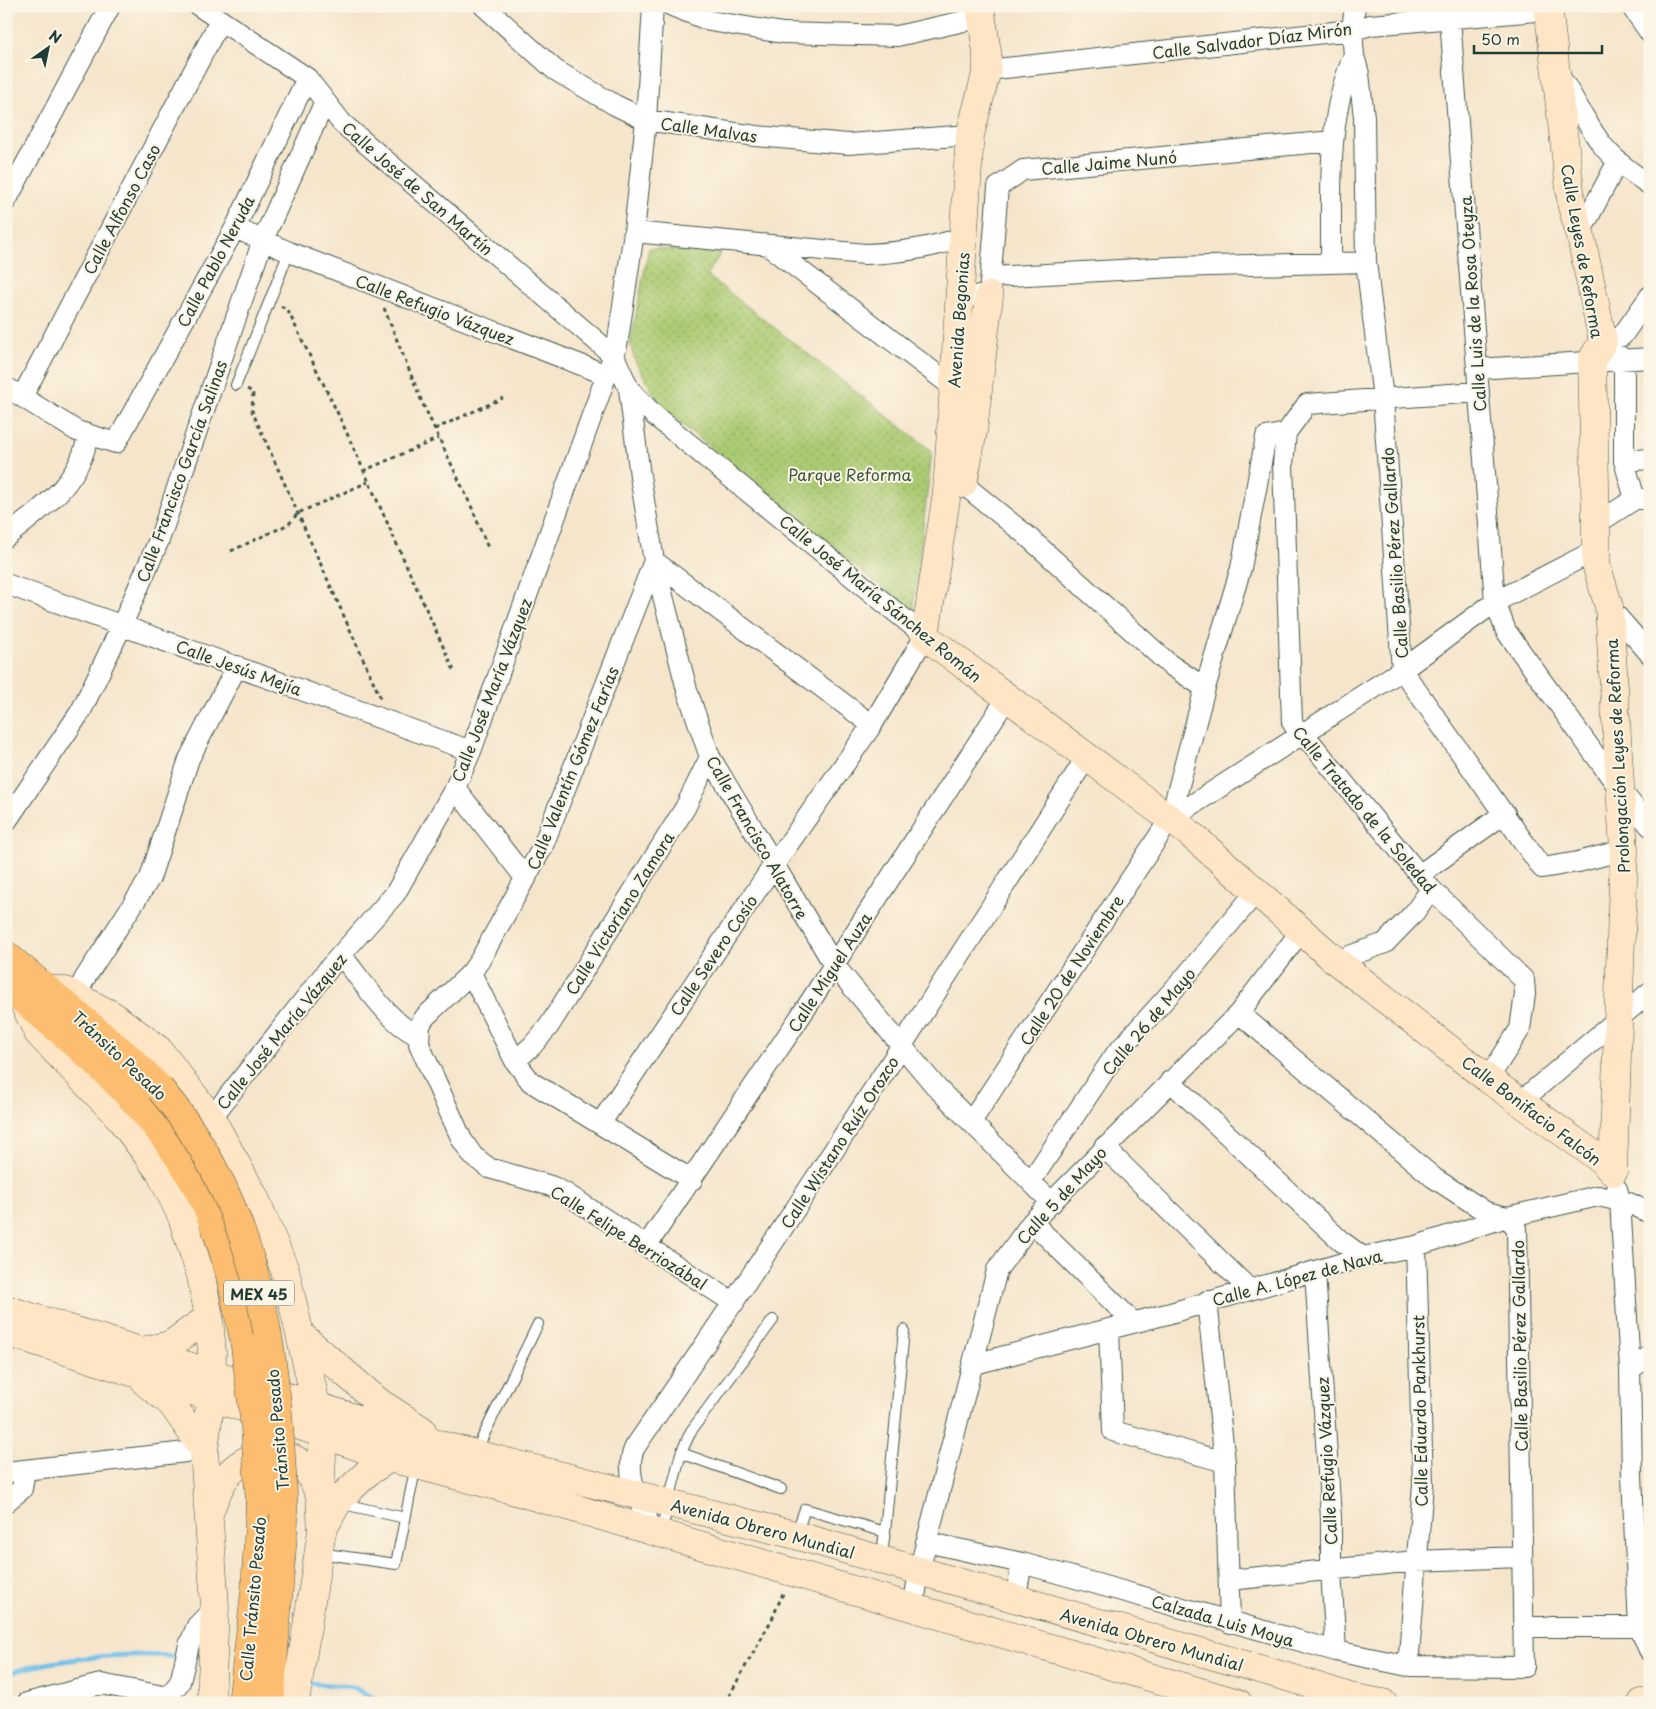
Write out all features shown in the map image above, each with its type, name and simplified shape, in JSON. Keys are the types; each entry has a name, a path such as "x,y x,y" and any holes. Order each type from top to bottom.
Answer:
{"main road":[{"name":"Tránsito Pesado","path":"6,955 128,1057 160,1089 197,1137 227,1192 243,1231 258,1283 269,1348 282,1469 284,1521"},
{"name":"Tránsito Pesado","path":"13,992 126,1090 169,1142 205,1203 225,1259 245,1346"},
{"name":"Calle Tránsito Pesado","path":"242,1699 255,1593 260,1504 256,1443 245,1346"},
{"name":"Calle Tránsito Pesado","path":"279,1701 284,1521"}],"street":[{"path":"6,201 110,6"},
{"name":"Calle José de San Martín","path":"199,6 307,78 342,123 617,343"},
{"name":"Calle Malvas","path":"484,6 555,70 615,105 646,120 756,136 848,144 970,135"},
{"name":"Calle José María Vázquez","path":"211,1118 341,955 395,894 454,788 471,751 617,343 634,232 646,120 653,6"},
{"path":"672,6 710,21 783,33 821,35 897,36 981,12"},
{"name":"Calle Basilio Pérez Gallardo","path":"1355,6 1352,30 1354,56 1359,74 1364,117 1366,262 1382,398 1402,670 1505,813 1542,868 1578,862 1624,850"},
{"path":"1631,6 1650,32"},
{"name":"Calle Salvador Díaz Mirón","path":"987,70 1352,30 1449,12 1548,8"},
{"name":"Calle Leyes de Reforma","path":"1548,8 1572,206 1580,233 1598,351 1596,524"},
{"name":"Avenida Begonias","path":"926,636 955,488 953,388 970,135 987,70 981,12"},
{"name":"Calle Luis de la Rosa Oteyza","path":"1449,12 1494,602 1506,631 1621,791 1650,826"},
{"name":"Calle Alfonso Caso","path":"14,392 220,21"},
{"name":"Calle Basilio Pérez Gallardo","path":"1331,262 1333,141 1345,75 1354,56"},
{"path":"1556,72 1570,91 1601,143 1618,162 1650,185"},
{"name":"Calle Pablo Neruda","path":"88,434 116,443 235,228 307,78"},
{"name":"Calle Francisco García Salinas","path":"6,822 80,711 122,625 159,540 264,240 325,101"},
{"name":"Calle Jaime Nunó","path":"990,286 998,187 1023,170 1333,141"},
{"path":"1580,233 1618,162"},
{"name":"Calle Refugio Vázquez","path":"235,228 289,252 607,375"},
{"path":"634,232 865,254 894,253 939,245 964,237"},
{"path":"767,245 953,388"},
{"path":"959,296 990,286 1173,267 1366,262"},
{"path":"990,286 973,431 955,488 1026,535 1169,664 1205,688"},
{"path":"1477,369 1598,351 1622,336 1650,296"},
{"name":"Calle José María Sánchez Román","path":"617,343 629,389 655,416 926,636 1086,758 1170,819"},
{"path":"1598,351 1624,360 1650,358"},
{"path":"1596,524 1642,499 1624,461 1624,360"},
{"name":"Calle Francisco Alatorre","path":"629,389 640,476 654,561 687,690 710,757 773,866 834,965 937,1088 1052,1203"},
{"path":"6,537 68,485 85,452 88,434 77,430 14,392"},
{"path":"1170,819 1205,688 1241,568 1266,438 1286,433 1307,404 1479,392"},
{"name":"Calle Tratado de la Soledad","path":"1286,433 1283,464 1292,722 1300,735 1312,744 1425,882 1524,980 1525,994 1520,1029 1488,1079"},
{"path":"1624,461 1650,459"},
{"name":"Prolongación Leyes de Reforma","path":"1596,524 1594,551 1596,564 1609,608 1624,850 1613,1172"},
{"path":"1170,819 1402,670 1494,602 1594,551"},
{"path":"654,561 872,724"},
{"name":"Calle Valentín Gómez Farías","path":"419,1036 420,1025 425,1016 470,973 480,960 542,848 654,561"},
{"name":"Calle Jesús Mejía","path":"6,584 471,751"},
{"path":"1609,608 1650,654"},
{"name":"Calle Severo Cosío","path":"600,1124 773,866 872,724 926,636"},
{"path":"46,989 65,991 81,987 150,878 189,759 237,666"},
{"name":"Calle Miguel Auza","path":"647,1244 692,1180 834,965 1007,698"},
{"name":"Calle Victoriano Zamora","path":"515,1061 532,1046 548,1026 685,808 710,757"},
{"name":"Calle Wistano Ruíz Orozco","path":"657,1532 637,1495 629,1463 634,1447 734,1303 902,1046 1086,758"},
{"path":"454,788 526,879"},
{"path":"1336,961 1385,943 1414,913 1425,882 1505,813"},
{"name":"Calle Bonifacio Falcón","path":"1170,819 1336,961 1488,1079 1600,1159 1613,1172 1620,1200 1630,1369 1632,1476 1644,1627 1650,1652"},
{"name":"Calle 20 de Noviembre","path":"972,1122 1170,819"},
{"name":"Calle 26 de Mayo","path":"1031,1181 1115,1055 1185,977 1256,892"},
{"name":"Calle 5 de Mayo","path":"913,1609 918,1571 974,1364 997,1270 1032,1222 1170,1080 1239,1013 1301,930"},
{"path":"341,955 397,1023 410,1033 419,1036"},
{"path":"470,973 515,1061 531,1082 692,1180"},
{"path":"81,987 112,1015 158,1050 211,1118 255,1198 285,1270 323,1434 329,1499 304,1641 279,1701"},
{"path":"13,992 38,1033 119,1116 160,1172 182,1217 201,1276 209,1317 211,1375 204,1450 215,1607 211,1703"},
{"path":"1520,1102 1650,992"},
{"name":"Calle Basilio Pérez Gallardo","path":"1239,1013 1434,1178 1486,1212 1507,1218 1517,1228 1524,1668"},
{"name":"Calle Felipe Berriozábal","path":"419,1036 419,1044 458,1132 473,1156 490,1168 558,1189 647,1244 734,1303"},
{"path":"1170,1080 1341,1241 1363,1257"},
{"path":"1104,1147 1250,1290"},
{"name":"Calle A. López de Nava","path":"974,1364 1109,1329 1363,1257 1416,1246 1507,1218 1598,1196 1620,1200 1650,1213"},
{"path":"1032,1222 1133,1322"},
{"name":"Calle Eduardo Pankhurst","path":"1408,1666 1415,1561 1423,1486 1416,1246"},
{"name":"Calle Refugio Vázquez","path":"1315,1272 1331,1518 1331,1570 1336,1651"},
{"path":"1207,1301 1225,1462 1230,1623"},
{"path":"6,1310 139,1363 171,1403 204,1450"},
{"path":"6,1332 139,1363 170,1345 209,1317"},
{"path":"211,1375 221,1362 235,1370 277,1360 300,1329"},
{"path":"300,1329 380,1403 448,1447"},
{"path":"1109,1329 1113,1431 1225,1462"},
{"path":"1630,1369 1650,1356"},
{"name":"Avenida Obrero Mundial","path":"139,1363 211,1375 239,1396 323,1434 390,1458 657,1532 913,1609 1238,1703"},
{"name":"Avenida Obrero Mundial","path":"239,1396 316,1407 448,1447 795,1535 1294,1679 1350,1697 1383,1703"},
{"path":"6,1502 22,1489 16,1471 204,1450"},
{"path":"208,1516 223,1482 232,1471 241,1462 262,1454 284,1455 300,1463 329,1499"},
{"path":"329,1499 390,1458"},
{"path":"1632,1476 1650,1486"},
{"name":"Calzada Luis Moya","path":"926,1542 1022,1563 1230,1623 1336,1651 1408,1666 1524,1668"},
{"path":"1230,1580 1415,1561 1521,1557"},
{"path":"1015,1600 1022,1563"},
{"path":"26,1703 101,1684 168,1697 180,1682 189,1645 197,1626 215,1607"},
{"path":"1523,1627 1644,1627"},
{"path":"1642,1703 1650,1702"}],"lane":[{"path":"236,385 289,252"},
{"path":"657,1532 681,1453 691,1431 773,1320"},
{"path":"475,1453 538,1324"},
{"path":"880,1560 904,1330"},
{"path":"681,1453 781,1489"},
{"path":"320,1542 396,1564 416,1464"},
{"path":"329,1499 405,1518"},
{"path":"795,1535 805,1509 884,1532"}],"path":[{"path":"388,290 384,311 488,548"},
{"path":"270,299 288,311 340,418 362,471 455,673"},
{"path":"236,385 254,392 252,411 391,722"},
{"path":"435,429 503,398"},
{"path":"362,471 439,438"},
{"path":"231,551 289,524 298,513 368,482"},
{"path":"725,1703 772,1619 793,1572"}],"green space":[{"name":"Parque Reforma","path":"649,248 721,253 707,275 932,451 913,613 662,408 635,361 630,344"}],"waterway":[{"path":"6,1675 43,1664 67,1660 142,1655 181,1658"},
{"path":"307,1683 353,1687 382,1703"}]}
